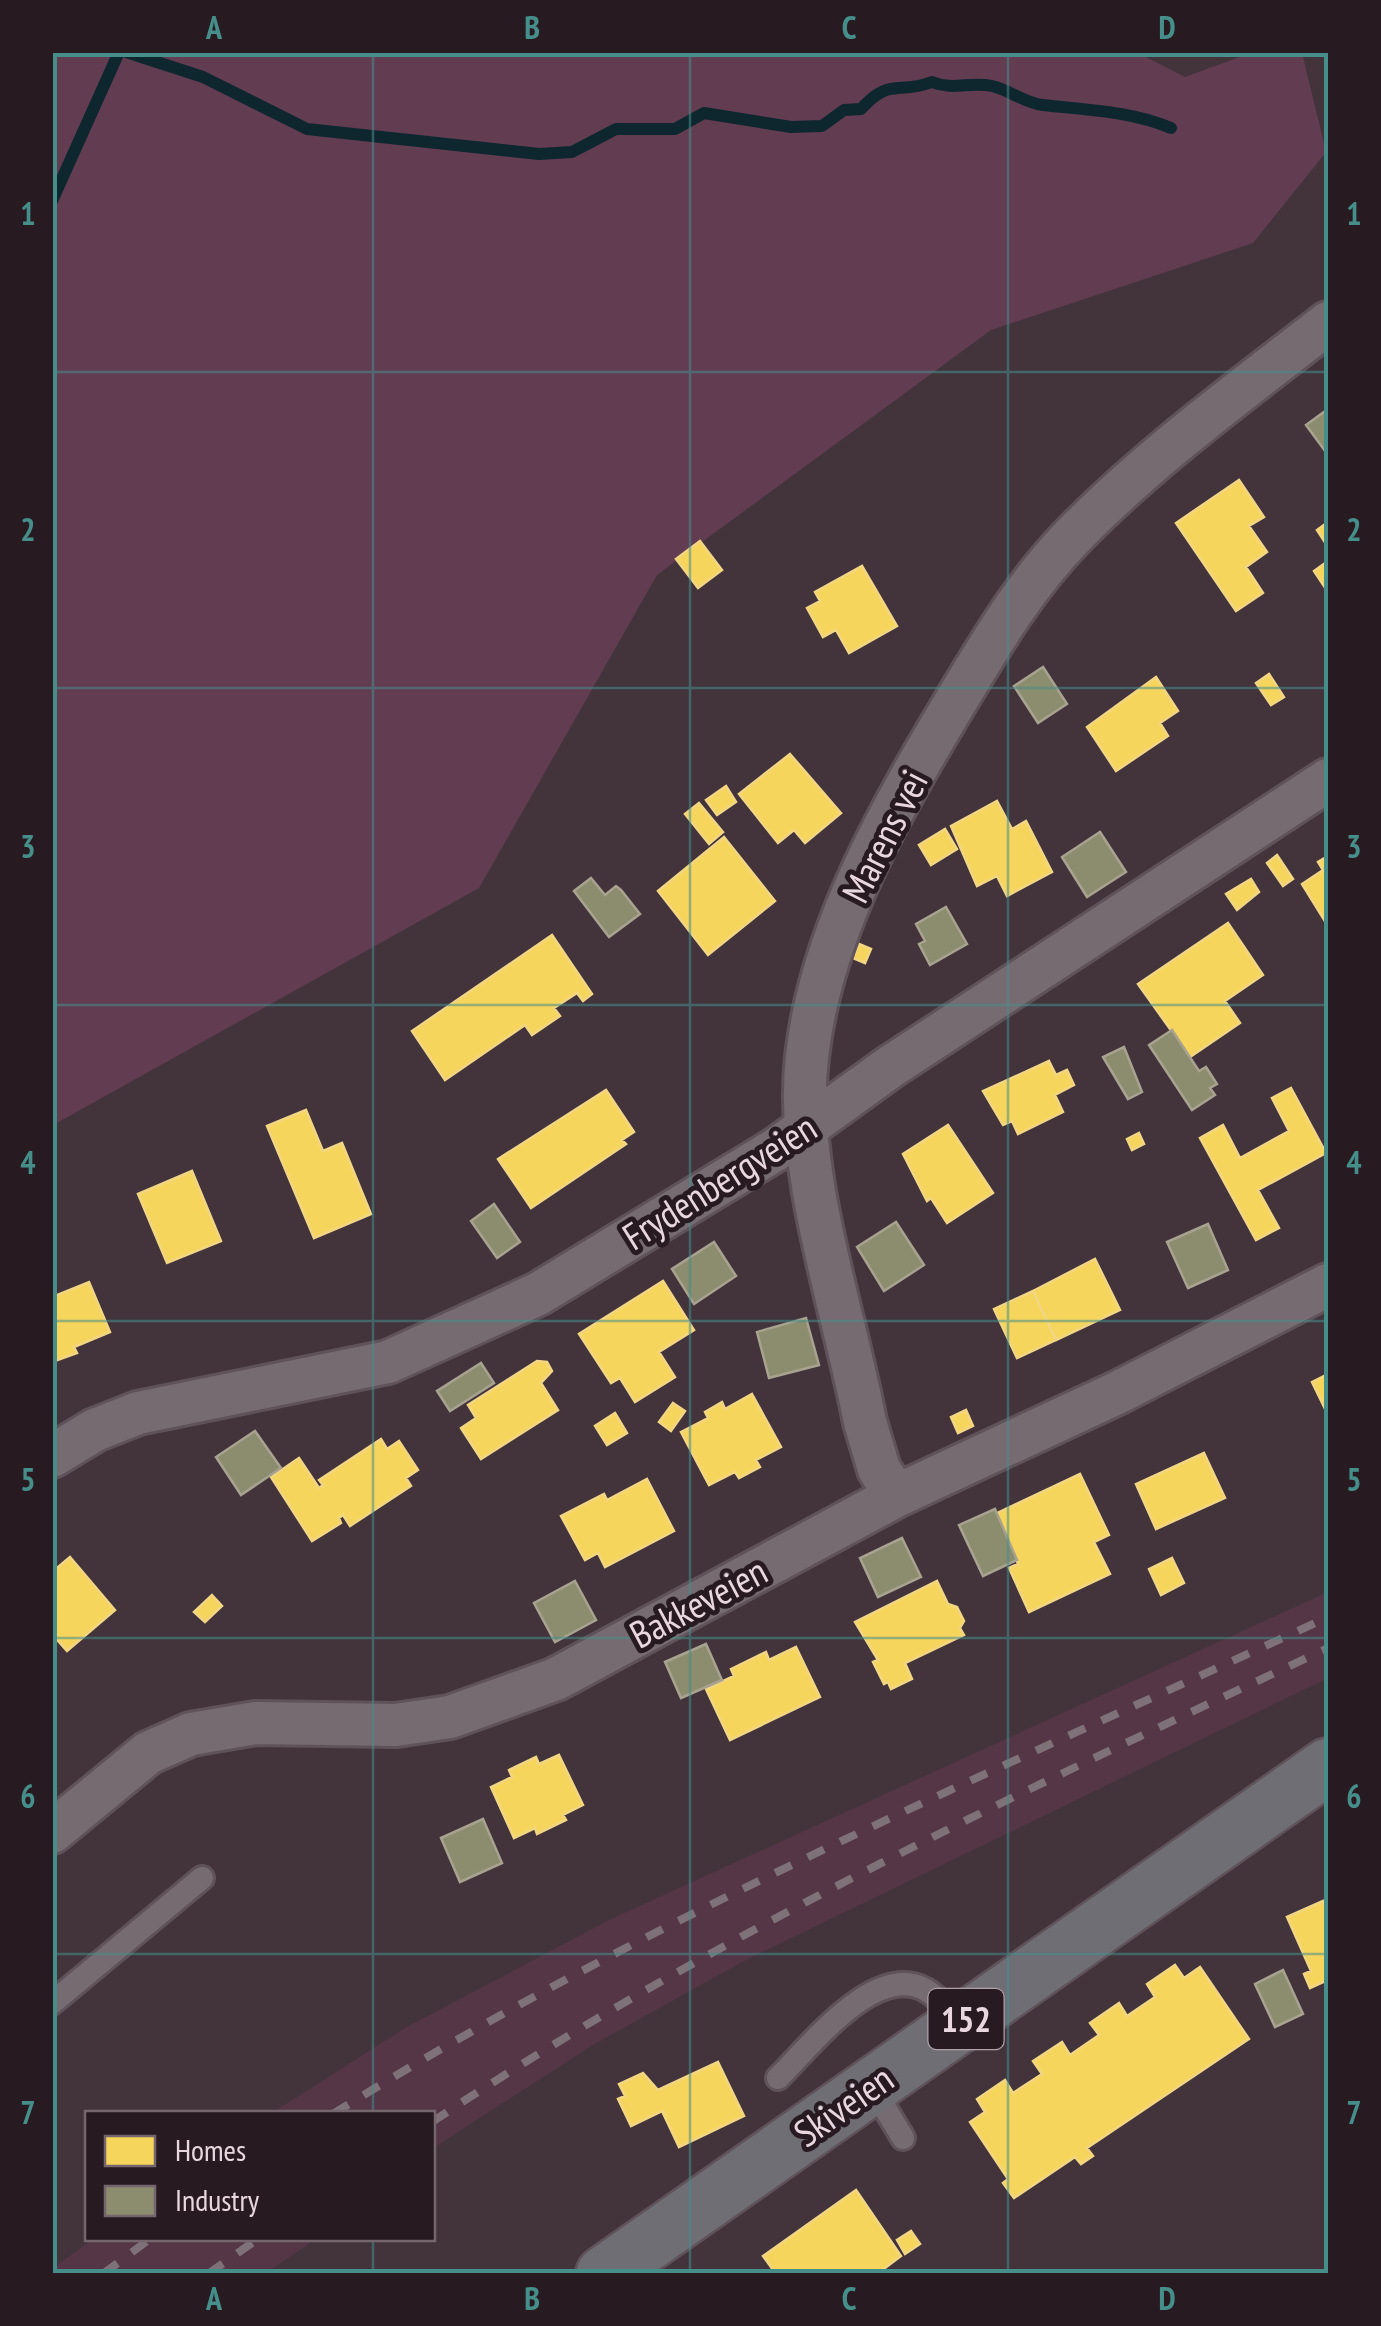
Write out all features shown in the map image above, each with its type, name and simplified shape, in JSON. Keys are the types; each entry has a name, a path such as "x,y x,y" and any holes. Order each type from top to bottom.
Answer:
{"main road":[{"name":"Skiveien","path":"604,2274 1328,1766"}],"street":[{"name":"Marens vei","path":"896,1496 879,1469 865,1422 806,1127 807,1057 839,927 900,800 1000,628 1037,576 1098,512 1166,451 1328,323"},
{"name":"Frydenbergveien","path":"52,1456 95,1430 138,1412 340,1376 451,1336 538,1294 806,1127 890,1066 1328,780"},
{"name":"Bakkeveien","path":"52,1832 125,1770 192,1734 271,1722 396,1725 450,1717 499,1703 556,1679 896,1496 1119,1392 1328,1285"}],"lane":[{"path":"52,2003 202,1878"},
{"path":"778,2078 839,2017 879,1988 910,1984 924,1988 958,2025"},
{"path":"871,2086 903,2138"}],"shaded area":[{"path":"1136,52 1185,77 1251,53 1302,53 1326,152 1253,243 991,330 657,575 479,888 53,1125 53,53"},
{"path":"1328,1592 1328,1678 742,1962 593,2045 435,2147 435,2111 275,2111 405,2028 611,1919"},
{"path":"90,2241 313,2241 266,2273 53,2273 53,2268"}],"building: Homes":[{"path":"1239,480 1264,517 1249,526 1267,552 1246,567 1263,593 1236,611 1176,523"},
{"path":"1328,522 1328,547 1317,530"},
{"path":"700,541 722,570 698,588 676,559"},
{"path":"1328,561 1328,592 1314,571"},
{"path":"862,566 897,626 849,653 836,630 823,637 807,608 820,601 815,592"},
{"path":"1269,674 1284,697 1271,705 1256,683"},
{"path":"1156,677 1178,711 1160,723 1168,736 1116,771 1087,727"},
{"path":"790,754 841,813 805,843 794,830 778,843 739,794"},
{"path":"726,786 736,802 717,815 706,800"},
{"path":"997,801 1012,829 1026,821 1052,872 1007,896 997,876 977,886 951,826"},
{"path":"699,803 723,832 709,844 685,814"},
{"path":"945,829 957,849 931,865 919,845"},
{"path":"724,837 775,901 708,955 658,891"},
{"path":"1277,855 1293,879 1283,886 1267,863"},
{"path":"1328,856 1328,926 1302,884 1323,870 1318,862"},
{"path":"1251,879 1259,892 1237,910 1226,894"},
{"path":"1228,923 1263,975 1225,1001 1240,1023 1190,1057 1138,984"},
{"path":"552,935 592,994 583,1001 577,993 554,1008 560,1016 532,1035 525,1025 445,1080 412,1031"},
{"path":"859,944 871,949 865,963 853,958"},
{"path":"1049,1061 1056,1075 1067,1070 1074,1085 1055,1095 1063,1112 1018,1134 1012,1121 1003,1125 983,1091"},
{"path":"1291,1088 1326,1153 1258,1190 1279,1228 1256,1240 1200,1138 1223,1125 1240,1158 1289,1131 1272,1098"},
{"path":"606,1090 634,1132 622,1140 626,1144 531,1208 498,1159"},
{"path":"306,1110 323,1151 342,1143 371,1214 314,1238 267,1126"},
{"path":"948,1125 993,1193 947,1223 931,1198 927,1201 903,1154"},
{"path":"1139,1133 1144,1144 1132,1150 1127,1139"},
{"path":"192,1171 221,1241 167,1263 138,1194"},
{"path":"1095,1259 1120,1310 1056,1340 1033,1291"},
{"path":"663,1281 694,1330 659,1352 675,1377 635,1402 620,1378 611,1383 579,1334"},
{"path":"89,1282 110,1332 74,1347 77,1353 52,1362 52,1297"},
{"path":"1033,1291 1056,1340 1017,1358 994,1309"},
{"path":"537,1361 547,1362 552,1371 541,1383 558,1410 481,1459 461,1428 476,1418 468,1405"},
{"path":"1328,1374 1328,1415 1312,1382"},
{"path":"752,1394 781,1447 756,1460 760,1467 739,1478 735,1472 709,1485 681,1432 708,1418 705,1412 722,1402 725,1409"},
{"path":"673,1403 685,1411 671,1431 659,1422"},
{"path":"966,1410 973,1426 958,1433 951,1417"},
{"path":"615,1413 627,1433 607,1445 595,1426"},
{"path":"381,1439 387,1449 399,1441 418,1470 406,1478 411,1486 350,1526 343,1515 339,1518 341,1523 312,1541 271,1477 299,1458 319,1488 323,1485 319,1480"},
{"path":"1204,1453 1225,1498 1156,1529 1136,1484"},
{"path":"1080,1474 1109,1535 1094,1542 1110,1574 1029,1612 1009,1568 1018,1564 995,1514"},
{"path":"647,1479 674,1531 605,1567 598,1553 585,1560 561,1516 604,1494 607,1500"},
{"path":"70,1557 115,1610 67,1651 52,1634 52,1572"},
{"path":"1172,1558 1184,1583 1161,1595 1149,1569"},
{"path":"937,1581 948,1604 957,1607 964,1621 960,1628 964,1635 905,1663 912,1679 891,1689 888,1682 884,1684 873,1662 878,1660 855,1622"},
{"path":"212,1595 222,1606 205,1622 194,1612"},
{"path":"796,1647 820,1697 730,1740 706,1689 734,1676 731,1669 766,1652 769,1660"},
{"path":"559,1755 583,1805 563,1815 566,1820 537,1834 535,1828 514,1838 491,1787 512,1777 509,1770 536,1757 539,1764"},
{"path":"1323,1901 1328,1912 1328,1980 1310,1988 1304,1974 1311,1971 1287,1917"},
{"path":"1175,1965 1184,1978 1200,1967 1249,2039 1087,2148 1093,2156 1081,2164 1075,2157 1014,2198 1003,2183 1008,2179 970,2122 985,2112 977,2099 1005,2080 1013,2093 1042,2074 1033,2061 1062,2042 1070,2055 1099,2035 1090,2023 1119,2003 1127,2016 1155,1997 1147,1984"},
{"path":"718,2062 744,2116 679,2147 662,2111 631,2126 618,2099 625,2096 619,2084 643,2073 658,2090"},
{"path":"856,2190 901,2256 877,2274 776,2274 763,2256"},
{"path":"911,2231 920,2244 905,2254 897,2240"}],"building: Industry":[{"path":"1328,409 1328,455 1306,425"},
{"path":"1043,667 1067,704 1038,723 1014,686"},
{"path":"1100,832 1126,872 1087,897 1062,857"},
{"path":"591,878 605,895 616,886 640,914 609,937 574,891"},
{"path":"946,907 967,944 930,965 919,944 925,941 916,924"},
{"path":"1172,1030 1199,1071 1206,1067 1217,1084 1210,1088 1215,1095 1192,1110 1149,1045"},
{"path":"1124,1047 1142,1092 1128,1099 1103,1057"},
{"path":"494,1204 520,1242 497,1258 471,1221"},
{"path":"896,1222 924,1265 884,1291 857,1247"},
{"path":"1208,1224 1228,1270 1188,1288 1167,1242"},
{"path":"714,1242 736,1276 694,1304 672,1269"},
{"path":"806,1318 819,1365 769,1378 757,1332"},
{"path":"481,1363 494,1383 450,1411 437,1391"},
{"path":"255,1431 281,1468 241,1495 216,1457"},
{"path":"995,1509 1017,1560 983,1576 959,1525"},
{"path":"902,1538 921,1577 878,1597 860,1558"},
{"path":"575,1581 596,1620 555,1642 534,1603"},
{"path":"706,1644 722,1680 681,1698 665,1662"},
{"path":"483,1819 502,1863 460,1882 441,1838"},
{"path":"1283,1970 1303,2014 1275,2027 1255,1984"}],"waterway":[{"path":"52,201 119,52"},
{"path":"126,52 203,77 307,129 539,154 572,152 616,129 675,129 704,113 791,127 822,126 844,110 861,109 879,93 932,82 992,86 1036,104 1124,115 1171,128"}],"railway":[{"path":"338,2111 452,2042 698,1911 1328,1617"},
{"path":"435,2120 648,1989 759,1927 985,1811 1328,1648"},
{"path":"103,2274 147,2241"},
{"path":"208,2274 255,2241"}]}
